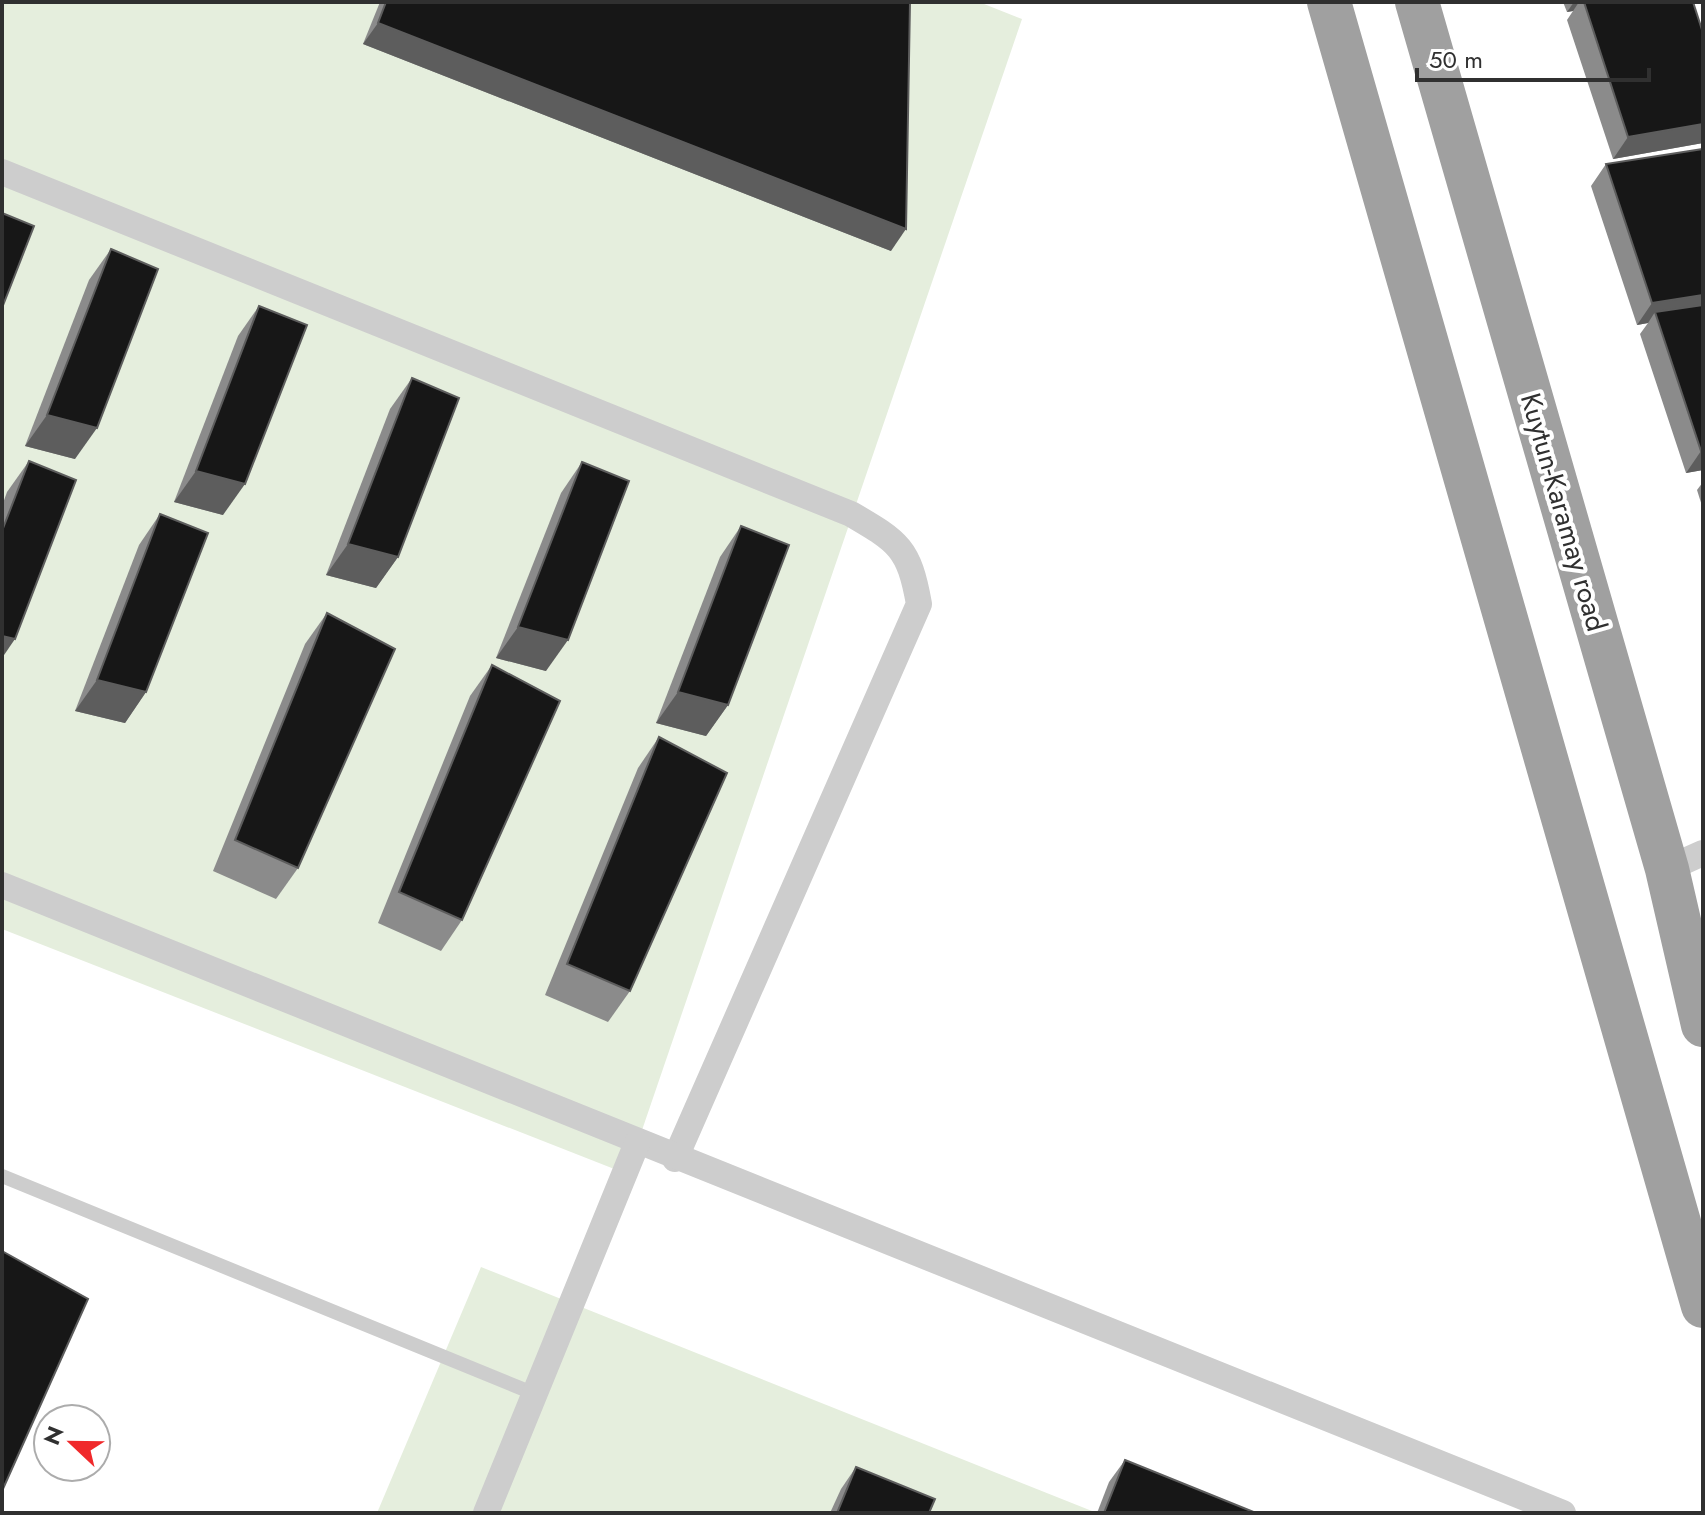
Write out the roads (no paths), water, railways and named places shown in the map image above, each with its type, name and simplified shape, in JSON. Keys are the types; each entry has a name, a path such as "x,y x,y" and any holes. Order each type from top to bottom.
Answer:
{"highway":[{"path":"1329,2 1703,1306"},
{"name":"Kuytun-Karamay road","path":"1417,2 1685,861 1703,1025"}],"street":[{"path":"2,172 851,514 893,538 912,568 919,604 675,1159"},
{"path":"2,885 675,1159 1563,1513"},
{"path":"486,1513 637,1143"}],"lane":[{"path":"2,1176 535,1394"}]}
